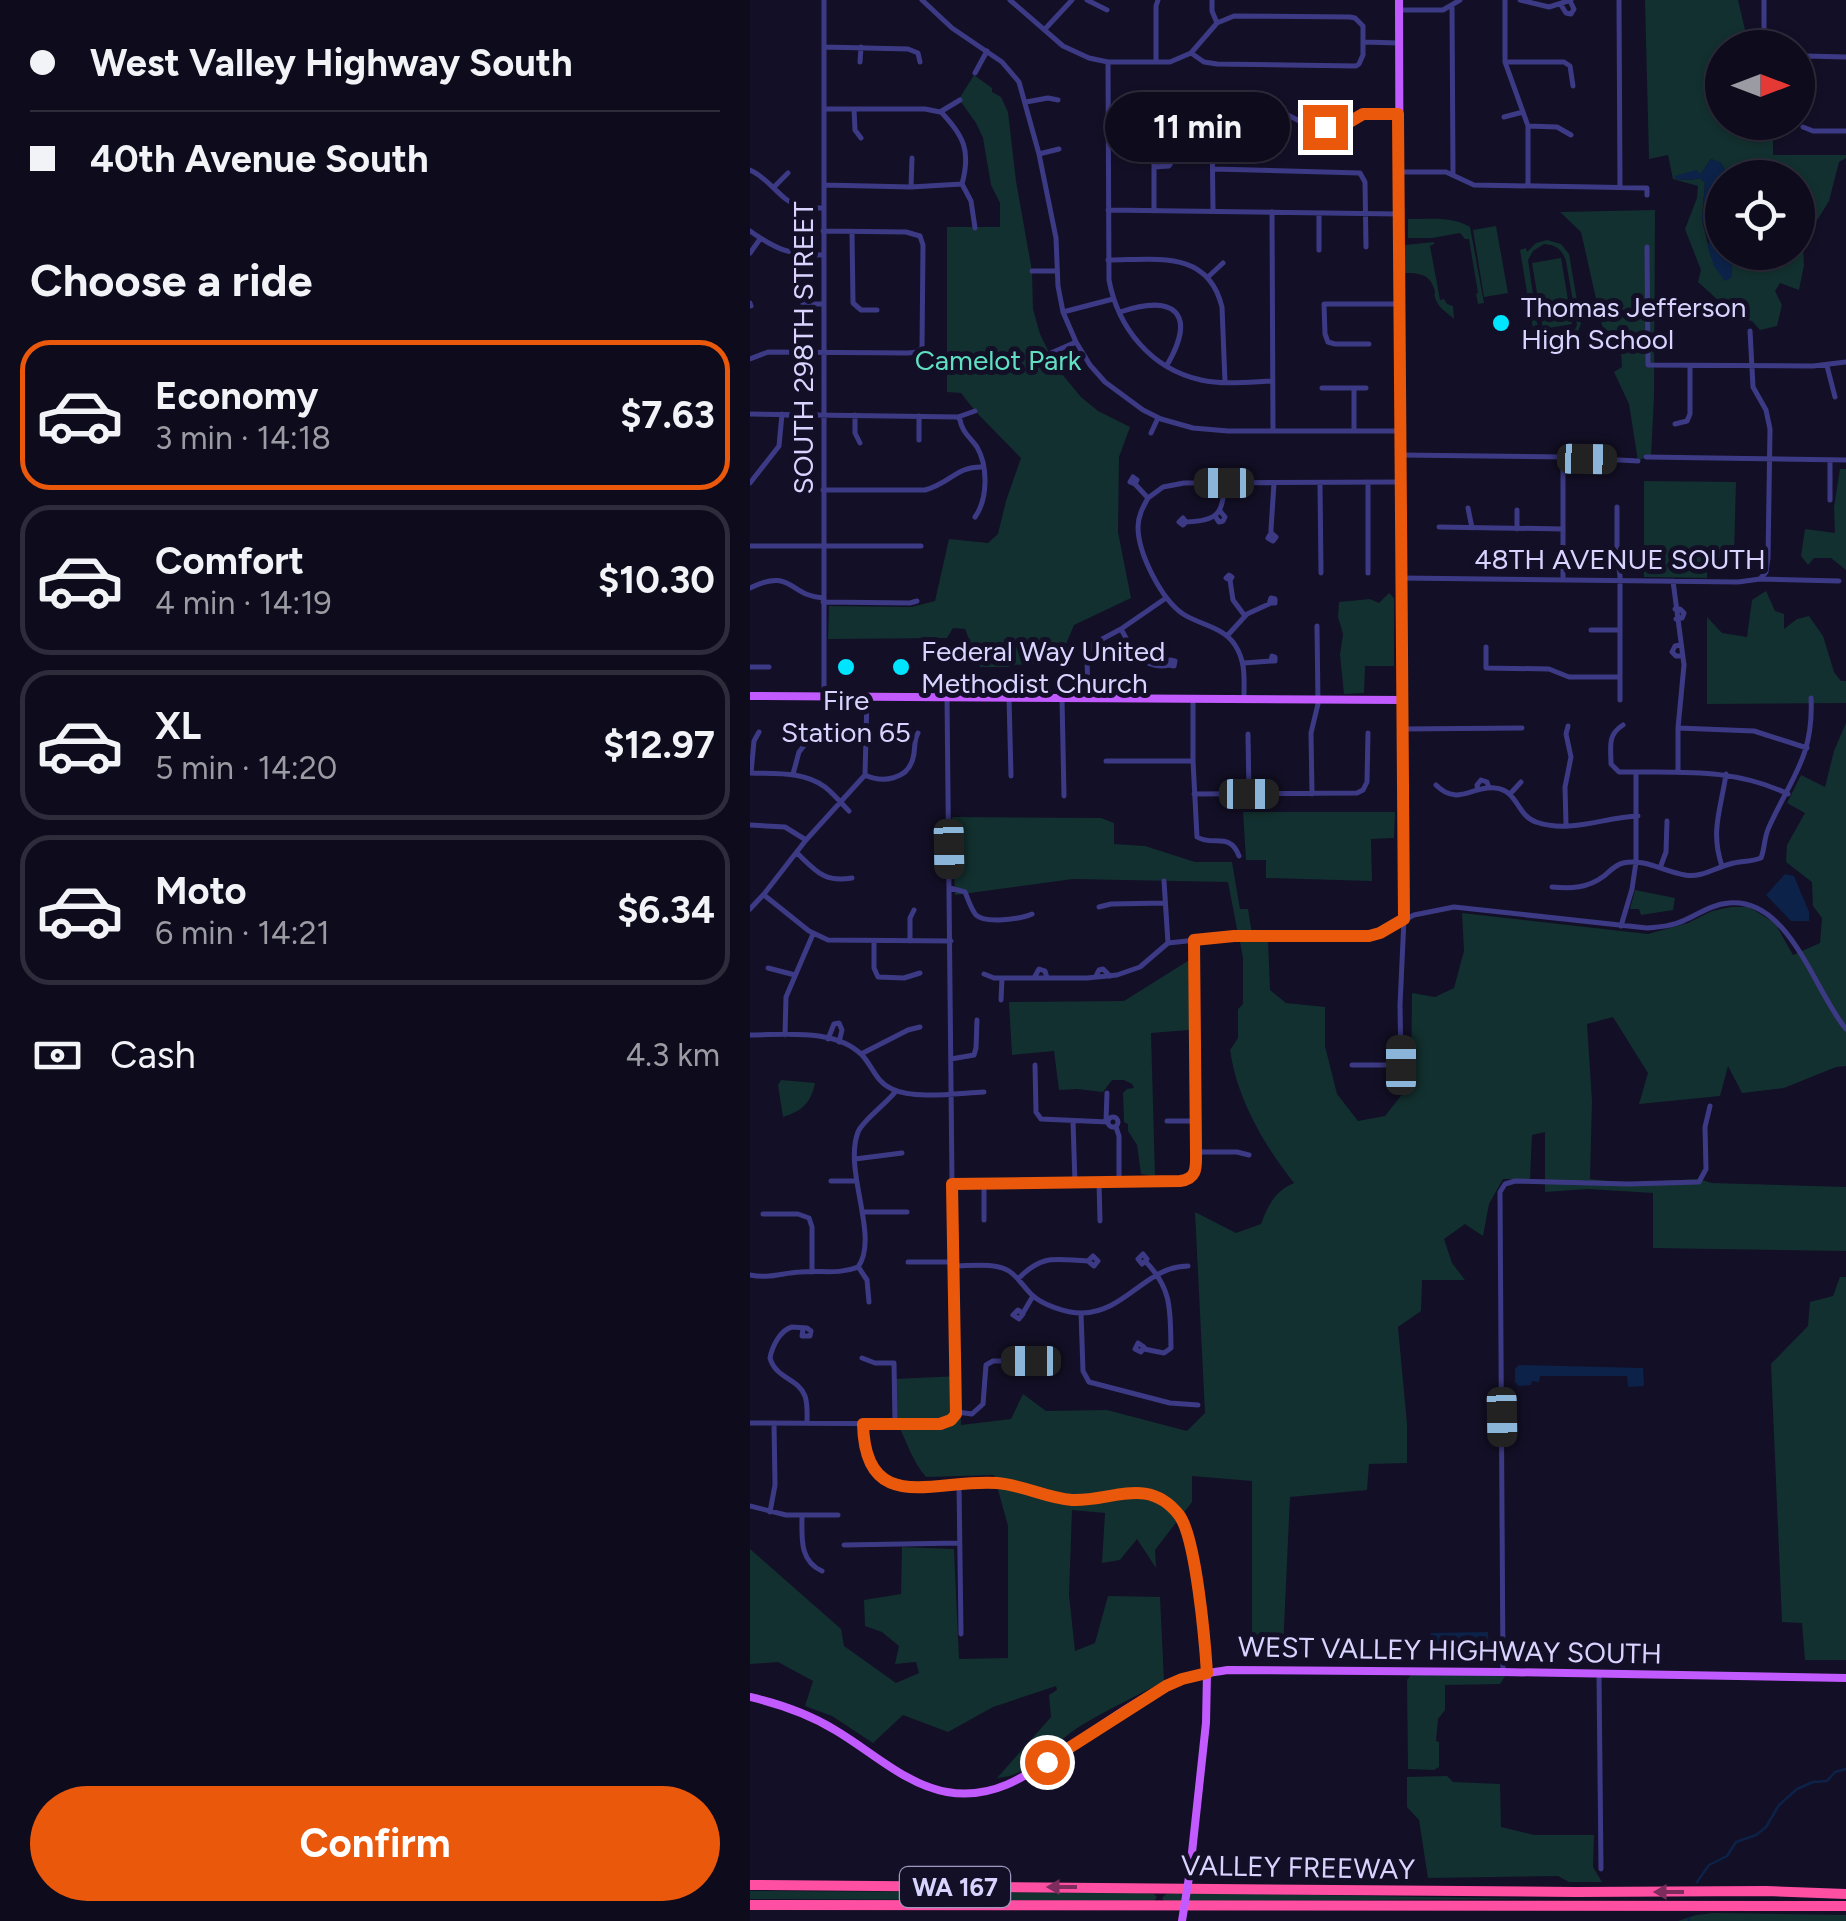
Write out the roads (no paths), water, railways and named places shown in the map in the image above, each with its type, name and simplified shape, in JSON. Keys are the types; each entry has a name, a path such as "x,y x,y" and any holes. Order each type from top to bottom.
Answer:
{"highway":[{"name":"VALLEY FREEWAY","path":"750,1885 1846,1892"},
{"name":"VALLEY FREEWAY","path":"750,1904 1842,1907"}],"main road":[{"path":"750,696 1402,700 1398,5"},
{"name":"WEST VALLEY HIGHWAY SOUTH","path":"750,1697 817,1720 922,1785 967,1794 1020,1780 1178,1680 1207,1673 1259,1669 1846,1678"},
{"path":"1182,1921 1202,1768 1207,1673"},
{"path":"1178,1680 1198,1684 1206,1702"}],"street":[{"name":"SOUTH 298TH STREET","path":"824,0 824,696"},
{"path":"922,0 952,28 1014,74 1026,102 1039,154 1056,238 1063,312 1076,342 1105,382 1160,418 1202,429 1400,431"},
{"path":"1010,0 1074,53 1108,62 1170,62 1191,53 1217,23 1234,16 1354,18 1362,26 1364,42 1359,64 1352,66 1217,64 1204,62 1191,53"},
{"path":"1045,29 1072,0"},
{"path":"1087,0 1107,10"},
{"path":"1156,62 1158,0"},
{"path":"1212,0 1217,23"},
{"path":"1398,5 1438,10 1460,0"},
{"path":"1505,0 1505,62 1528,126 1528,185"},
{"path":"1520,0 1561,5 1570,0 1574,9 1571,14 1561,5"},
{"path":"1620,0 1620,188"},
{"path":"1764,0 1764,30"},
{"path":"1452,4 1452,175"},
{"path":"1364,42 1398,42"},
{"path":"824,47 911,50 918,53 920,62"},
{"path":"860,62 861,47"},
{"path":"975,73 987,51"},
{"path":"1815,56 1846,57"},
{"path":"1108,62 1108,260 1112,300 1126,328 1149,354 1182,374 1225,382 1272,381"},
{"path":"1505,62 1564,62 1570,66 1572,86"},
{"path":"940,112 960,100"},
{"path":"1026,102 1058,100"},
{"path":"1154,211 1155,118 1169,108"},
{"path":"824,109 940,112 964,140 962,184 971,201 975,228"},
{"path":"854,109 855,130 861,138"},
{"path":"1504,116 1523,112"},
{"path":"1213,211 1212,125 1216,115 1284,113 1309,126 1335,127 1363,114 1398,114"},
{"path":"1528,126 1557,127 1570,135"},
{"path":"1815,131 1846,132"},
{"path":"1039,154 1059,150"},
{"path":"1154,156 1168,156 1172,161 1169,166 1154,167"},
{"path":"912,158 912,187"},
{"path":"750,170 796,205 824,208"},
{"path":"1213,170 1362,174 1366,248"},
{"path":"774,187 788,172"},
{"path":"1399,172 1442,172 1474,185 1647,191"},
{"path":"824,184 962,184"},
{"path":"1108,210 1399,214"},
{"path":"1272,212 1272,430"},
{"path":"1319,213 1320,250"},
{"path":"750,231 774,248 792,254 823,255"},
{"path":"750,358 768,352 920,350 924,245 920,236 902,232 824,231"},
{"path":"852,232 852,300 857,308 876,310"},
{"path":"750,253 760,238"},
{"path":"1647,247 1648,366 1846,362"},
{"path":"1108,260 1174,261 1189,264 1208,276 1222,307 1225,382"},
{"path":"1208,276 1223,263"},
{"path":"1032,271 1057,270"},
{"path":"1063,312 1112,300"},
{"path":"803,304 823,304"},
{"path":"1119,312 1164,304 1176,313 1182,327 1180,339 1167,365"},
{"path":"1369,344 1330,344 1324,334 1324,304 1399,304"},
{"path":"1750,331 1753,387 1769,416 1768,562 1760,578"},
{"path":"1051,354 1076,342"},
{"path":"1827,365 1835,396"},
{"path":"1675,424 1690,414 1690,366"},
{"path":"1322,388 1366,388"},
{"path":"1354,388 1354,431"},
{"path":"750,414 958,417 975,411"},
{"path":"750,484 779,446 782,414"},
{"path":"855,414 860,442"},
{"path":"919,416 919,440"},
{"path":"958,417 983,466 984,500 975,517"},
{"path":"1151,433 1160,418"},
{"path":"1400,455 1638,461"},
{"path":"1563,457 1564,580"},
{"path":"1646,457 1846,460"},
{"path":"1830,460 1830,500"},
{"path":"822,490 922,490 941,485 967,466 983,466"},
{"path":"1271,533 1274,482"},
{"path":"1320,482 1321,573"},
{"path":"1368,482 1368,573"},
{"path":"1244,699 1244,663 1236,646 1227,636 1189,618 1166,598 1156,581 1139,536 1139,517 1148,498 1169,485 1400,482"},
{"path":"1186,522 1217,514 1224,501 1224,483"},
{"path":"1135,484 1148,498"},
{"path":"1616,507 1620,700"},
{"path":"1468,508 1472,528"},
{"path":"1517,510 1517,529"},
{"path":"1439,528 1563,530"},
{"path":"750,546 921,546"},
{"name":"48TH AVENUE SOUTH","path":"1400,578 1840,581"},
{"path":"750,588 777,580 823,600 910,604 916,601"},
{"path":"1230,580 1233,600 1244,616"},
{"path":"1673,582 1683,656 1678,772"},
{"path":"1088,698 1086,657 1091,646 1166,598"},
{"path":"1227,636 1244,616 1270,603"},
{"path":"1312,794 1311,733 1318,699 1318,626"},
{"path":"1121,630 1143,661 1160,667 1169,665"},
{"path":"1591,630 1620,630"},
{"path":"1486,647 1486,668 1549,669 1569,676 1620,677"},
{"path":"1244,663 1271,661"},
{"path":"750,666 769,667"},
{"path":"750,908 865,775 867,696"},
{"path":"948,697 954,1416"},
{"path":"1009,697 1011,776"},
{"path":"1062,698 1064,796"},
{"path":"1193,698 1198,839 1229,842 1239,856"},
{"path":"1552,887 1585,886 1620,864 1636,862 1694,876 1760,858 1767,831 1807,748 1811,698"},
{"path":"1352,1064 1401,1065 1402,700"},
{"path":"1566,825 1568,726"},
{"path":"1623,726 1610,738 1611,764 1616,770 1726,774 1756,780 1788,794"},
{"path":"1402,729 1522,728"},
{"path":"1678,728 1754,731 1807,748"},
{"path":"758,732 751,773 808,778 826,788 850,811"},
{"path":"793,774 799,752 814,732"},
{"path":"865,775 886,780 903,772 913,759 918,733"},
{"path":"1194,794 1346,794 1363,790 1368,733"},
{"path":"1248,734 1249,794"},
{"path":"1106,761 1193,762"},
{"path":"1621,926 1636,862 1636,772"},
{"path":"1722,866 1716,850 1716,828 1726,774"},
{"path":"1510,794 1520,782"},
{"path":"1436,785 1453,795 1497,788 1510,794 1530,820 1545,824 1590,825 1610,818 1638,816"},
{"path":"1660,868 1666,852 1667,821"},
{"path":"750,825 785,827 806,840"},
{"path":"797,853 827,878 852,878"},
{"path":"1164,881 1168,943"},
{"path":"950,888 965,892 973,910 984,919 1018,919 1032,914"},
{"path":"764,894 814,934 828,940 951,941"},
{"path":"1099,908 1111,904 1164,903"},
{"path":"984,974 1002,978 1110,976 1140,967 1168,943 1234,936 1369,936 1426,911 1459,907 1647,928 1671,925 1726,903 1746,904 1758,907 1790,939 1846,1029"},
{"path":"910,941 914,910"},
{"path":"785,1036 786,999 814,934"},
{"path":"952,1184 1191,1178 1196,1169 1194,940"},
{"path":"874,941 874,968 878,976 904,978 920,973"},
{"path":"768,968 804,974"},
{"path":"1001,1000 1002,978"},
{"path":"951,1059 974,1056 977,1020"},
{"path":"828,1038 834,1024 839,1024 840,1042"},
{"path":"861,1054 920,1027"},
{"path":"750,1036 828,1038 840,1042 861,1054 882,1082 896,1091 984,1092"},
{"path":"1035,1065 1038,1117 1107,1121"},
{"path":"750,1275 771,1278 846,1271 862,1262 862,1212 855,1159 859,1129 896,1091"},
{"path":"1107,1093 1107,1121 1111,1127 1116,1126 1118,1136 1119,1182"},
{"path":"1503,1672 1500,1192 1505,1184 1515,1182 1700,1182 1705,1172 1705,1127 1710,1106"},
{"path":"1073,1121 1075,1183"},
{"path":"1167,1121 1196,1121"},
{"path":"1196,1152 1249,1155"},
{"path":"855,1159 902,1153"},
{"path":"832,1181 856,1181"},
{"path":"1099,1182 1100,1221"},
{"path":"984,1184 984,1220"},
{"path":"862,1212 907,1212"},
{"path":"762,1214 810,1218 812,1272"},
{"path":"1018,1279 1043,1260 1088,1261"},
{"path":"908,1262 1004,1268 1033,1296 1051,1306 1081,1313 1118,1302 1157,1273 1188,1266"},
{"path":"1144,1348 1164,1353 1170,1348 1169,1300 1157,1273 1146,1262"},
{"path":"858,1267 867,1280 869,1302"},
{"path":"1023,1313 1033,1296"},
{"path":"1081,1313 1083,1371 1090,1381 1170,1403 1198,1405"},
{"path":"802,1329 793,1327 785,1331 770,1360 775,1370 803,1392 807,1423"},
{"path":"862,1358 894,1363 895,1424"},
{"path":"750,1423 940,1424 954,1416 972,1414 982,1404 986,1364 1031,1361"},
{"path":"770,1512 775,1485 774,1423"},
{"path":"863,1424 870,1461 882,1478 899,1486 926,1489 959,1483 1006,1484 1073,1500 1135,1492 1156,1497 1175,1510 1188,1531 1207,1673"},
{"path":"959,1483 960,1634"},
{"path":"750,1506 802,1516 838,1515"},
{"path":"802,1516 804,1553 813,1567 822,1571"},
{"path":"844,1545 959,1543"},
{"path":"1599,1674 1601,1869"}],"water":[{"path":"1705,168 1705,183 1700,178 1675,179 1696,170 1701,174"},
{"path":"1705,183 1705,229 1702,220"},
{"path":"1717,270 1732,270 1731,278 1725,281"},
{"path":"1785,874 1794,876 1809,921 1791,921 1766,895"},
{"path":"1519,1365 1643,1368 1644,1384 1628,1387 1627,1376 1540,1376 1539,1382 1519,1386 1515,1369"},
{"path":"1488,1632 1489,1655 1485,1659 1442,1658 1429,1639 1431,1633"}],"waterway":[{"path":"1697,1882 1709,1865 1727,1856 1736,1842 1766,1827 1779,1805 1797,1789 1827,1781 1835,1772 1846,1769"}],"place":[{"name":"Thomas Jefferson High School","path":"1501,323"},
{"name":"Fire Station 65","path":"846,667"},
{"name":"Federal Way United Methodist Church","path":"901,667"}],"park label":[{"name":"Camelot Park","path":"998,360"}]}
